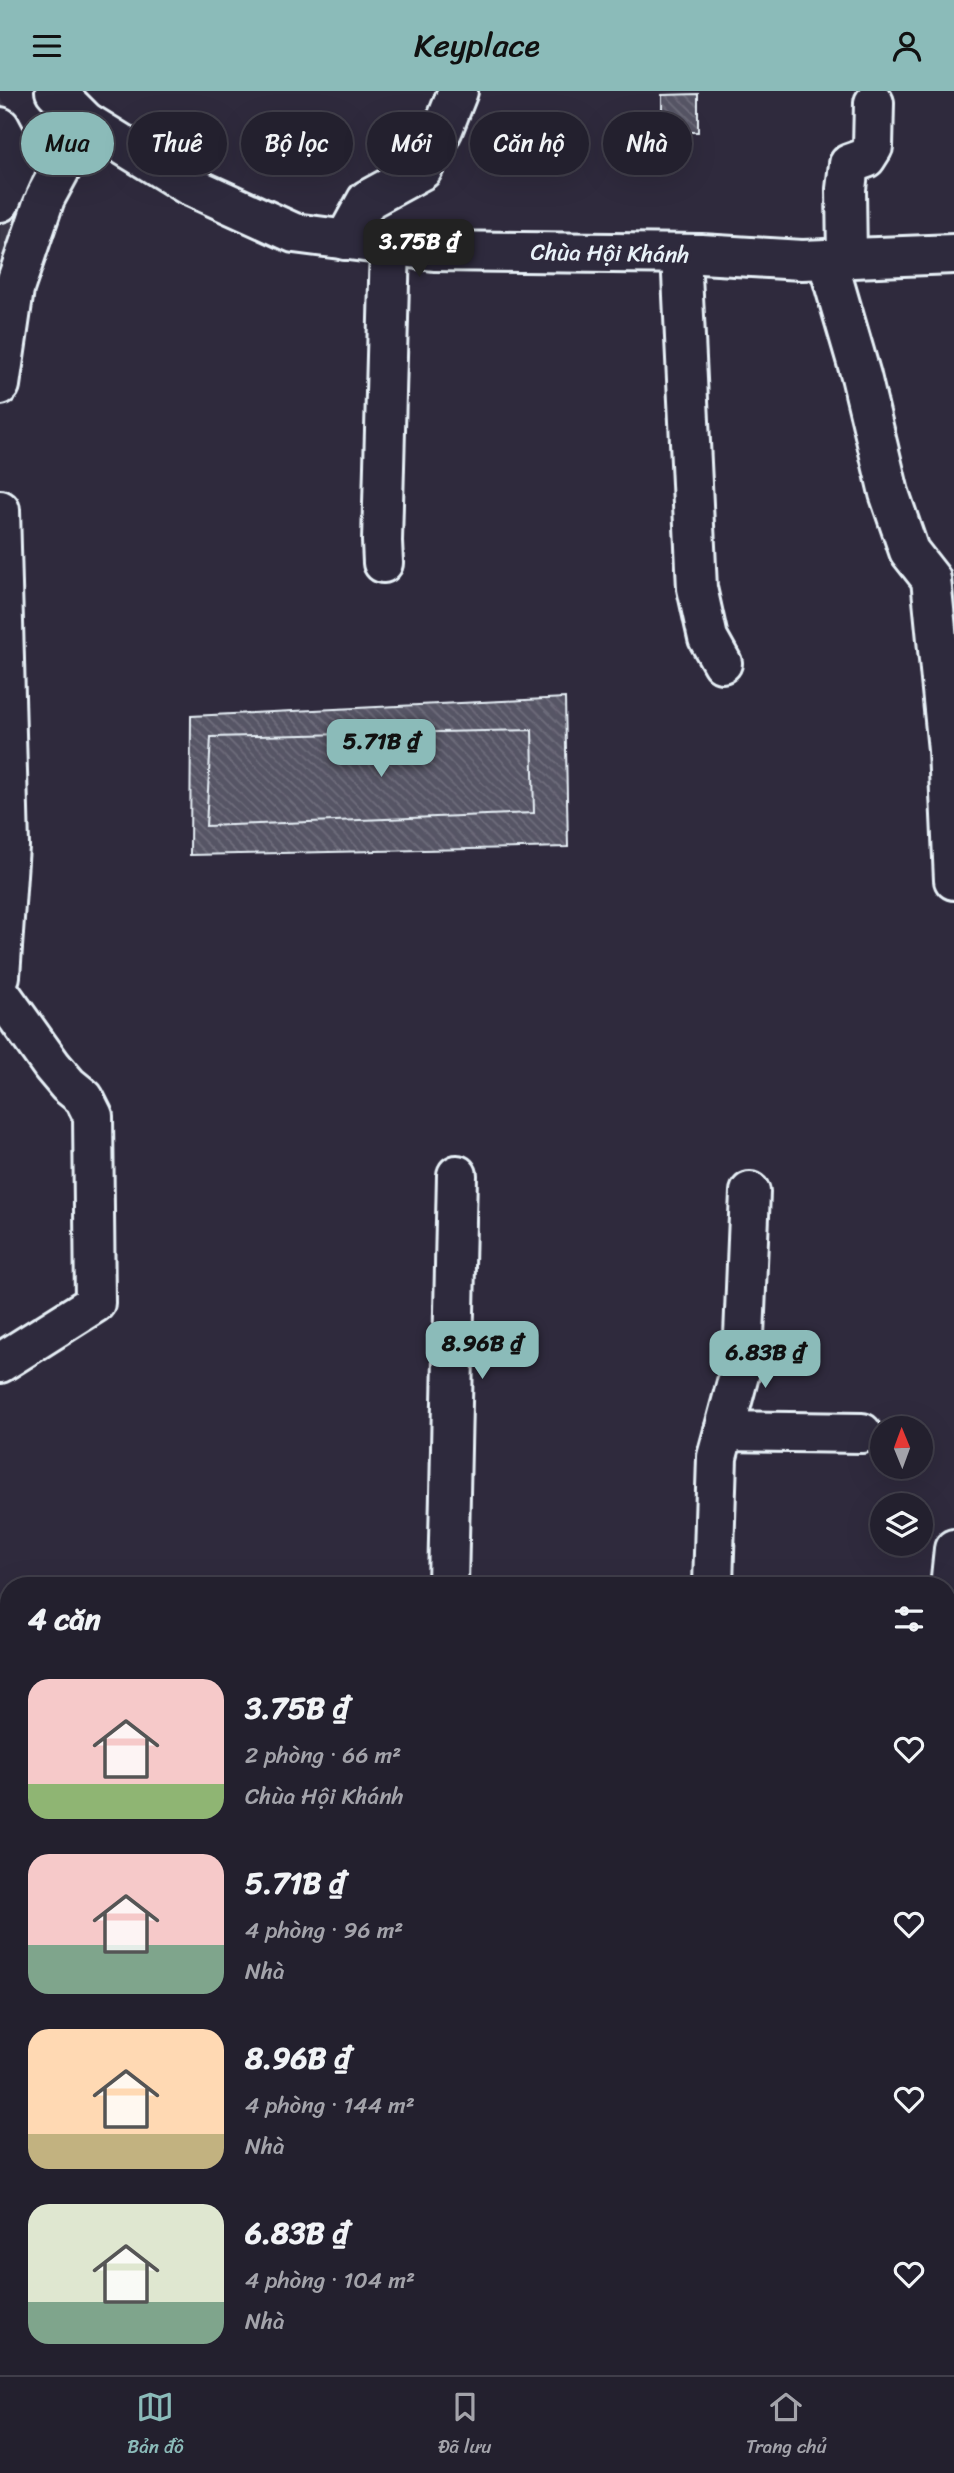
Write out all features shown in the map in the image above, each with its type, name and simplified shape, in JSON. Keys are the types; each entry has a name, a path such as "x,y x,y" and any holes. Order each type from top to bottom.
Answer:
{"street":[{"name":"Chùa Hội Khánh","path":"55,91 76,112"},
{"path":"345,240 367,200 422,170 443,129 458,91"},
{"path":"874,103 873,147 866,158 849,164 837,259 861,376 890,493 909,551 932,579 947,750 954,880"},
{"path":"0,127 18,161 0,202"},
{"name":"Chùa Hội Khánh","path":"114,139 188,185 294,233 345,240 434,251 681,254 802,260 954,254"},
{"path":"0,384 14,289 45,198 57,175"},
{"path":"383,563 390,245"},
{"path":"681,254 697,588 708,638 722,663"},
{"path":"0,510 9,846 0,975"},
{"path":"0,993 52,1066 68,1085 84,1098 93,1116 95,1303 0,1363"},
{"path":"448,1577 457,1175"},
{"path":"713,1577 717,1457 743,1360 750,1192"},
{"path":"724,1431 862,1433"},
{"path":"951,1577 954,1549"}],"shaded area":[{"path":"0,98 21,120 21,175 60,175 0,280"}],"building":[{"path":"698,94 698,132 692,132 692,112 662,112 662,95"},
{"path":"565,698 568,847 190,855 191,716"},
{"path":"532,730 534,813 206,826 211,737"}]}
